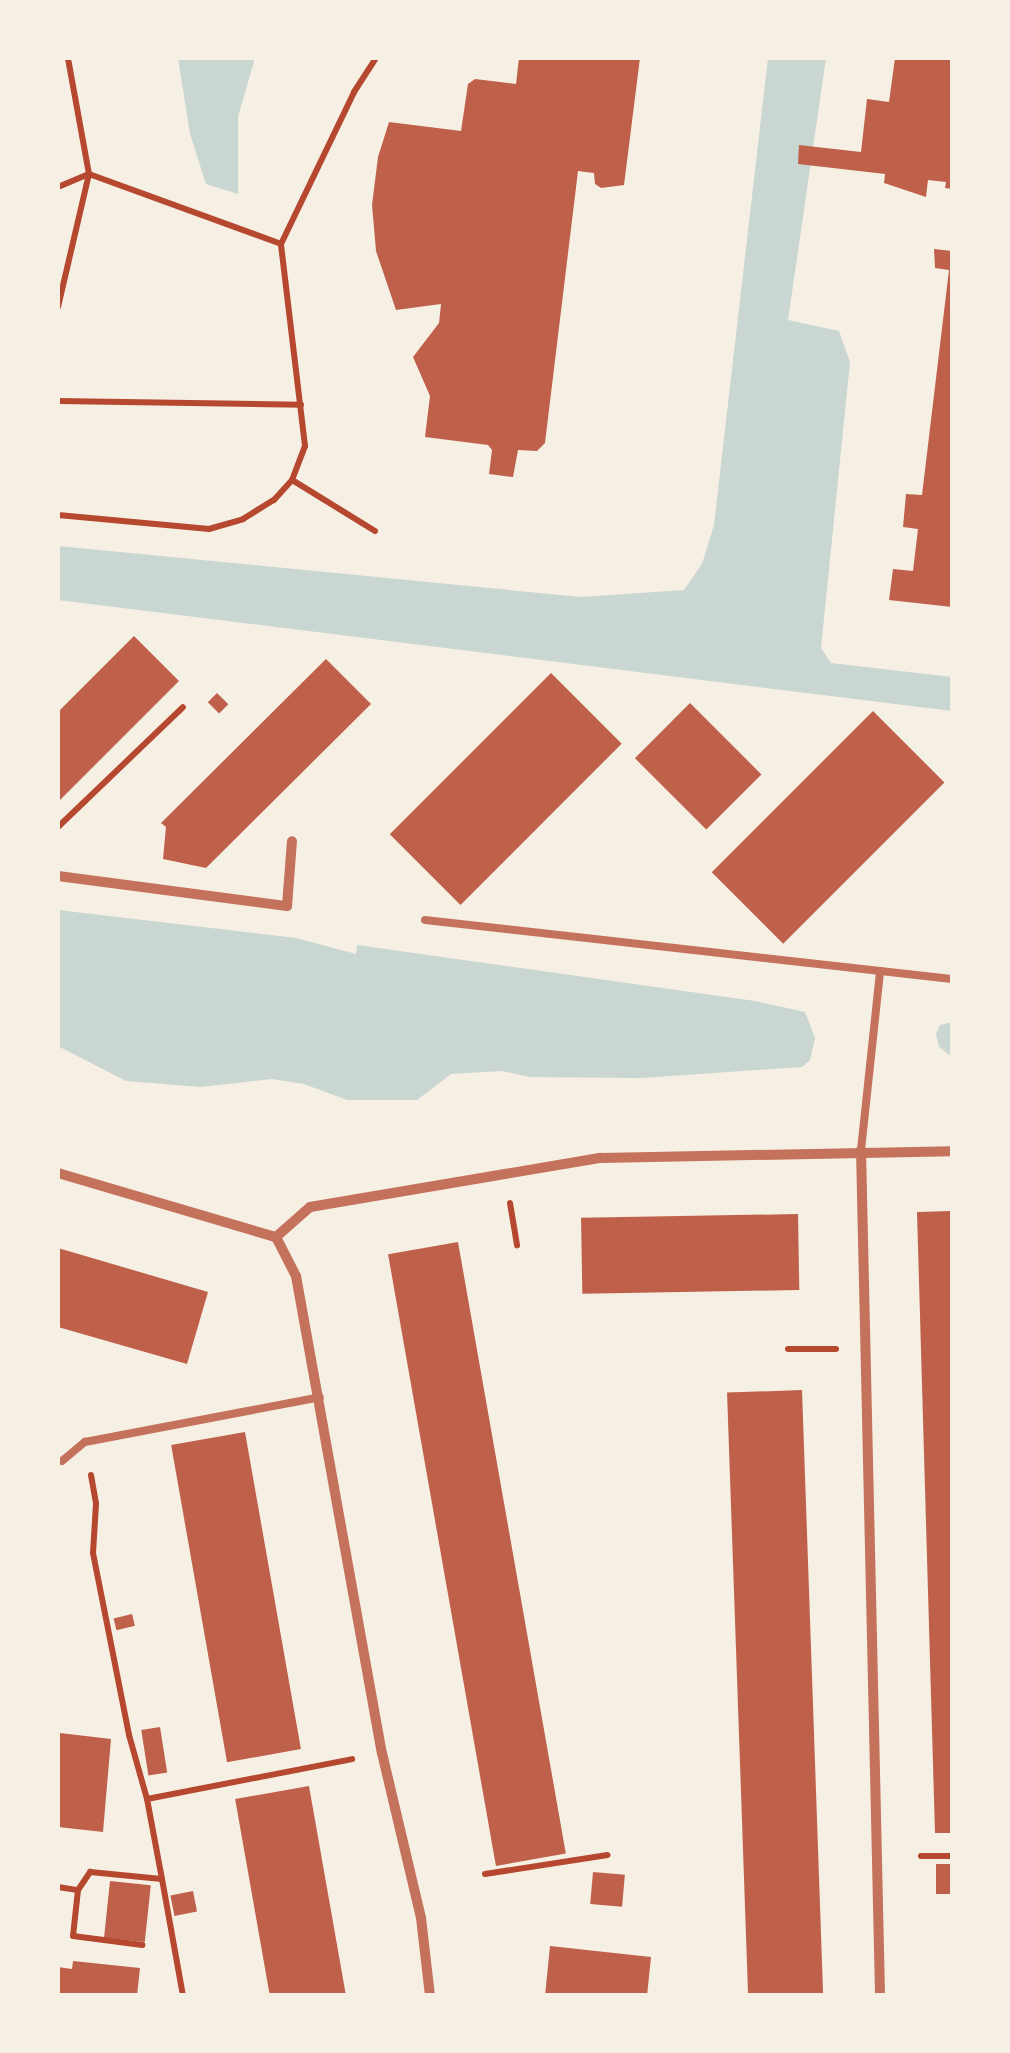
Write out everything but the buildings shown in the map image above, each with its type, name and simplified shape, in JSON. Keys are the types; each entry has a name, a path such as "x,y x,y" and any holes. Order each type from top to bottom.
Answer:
{"street":[{"path":"58,876 287,906 292,841"},
{"path":"860,1150 880,1996"},
{"path":"276,1237 310,1208 601,1158 952,1151"},
{"path":"58,1173 276,1237 296,1276 382,1752 422,1918 430,1996"}],"lane":[{"path":"425,920 952,980"},
{"path":"860,1150 880,971"},
{"path":"62,1461 85,1442 320,1397"}],"path":[{"path":"58,307 88,174 68,58"},
{"path":"58,516 208,529 258,509 292,480 306,446 281,244 354,92 376,58"},
{"path":"58,187 88,174 281,244"},
{"path":"58,401 302,406"},
{"path":"292,480 375,531"},
{"path":"58,827 183,707"},
{"path":"504,1172 517,1245"},
{"path":"788,1349 866,1349"},
{"path":"85,1442 96,1504 93,1553 129,1735 147,1799 183,1996"},
{"path":"147,1799 382,1752"},
{"path":"485,1874 608,1855"},
{"path":"920,1856 952,1856"},
{"path":"142,1945 73,1936 78,1890 90,1872 162,1879"},
{"path":"58,1887 78,1890"}],"shaded area":[{"path":"178,58 255,58 238,117 238,194 206,184 190,134"},
{"path":"768,58 826,58 788,320 839,331 850,362 821,648 831,663 952,677 952,711 58,600 58,546 581,597 684,590 702,564 714,525"},
{"path":"58,910 296,938 356,954 357,945 755,1001 805,1012 815,1038 810,1060 802,1067 641,1078 530,1077 502,1071 451,1074 417,1100 347,1100 304,1084 272,1079 201,1087 126,1081 58,1046"},
{"path":"952,1022 952,1057 939,1047 936,1034 940,1025"}]}
